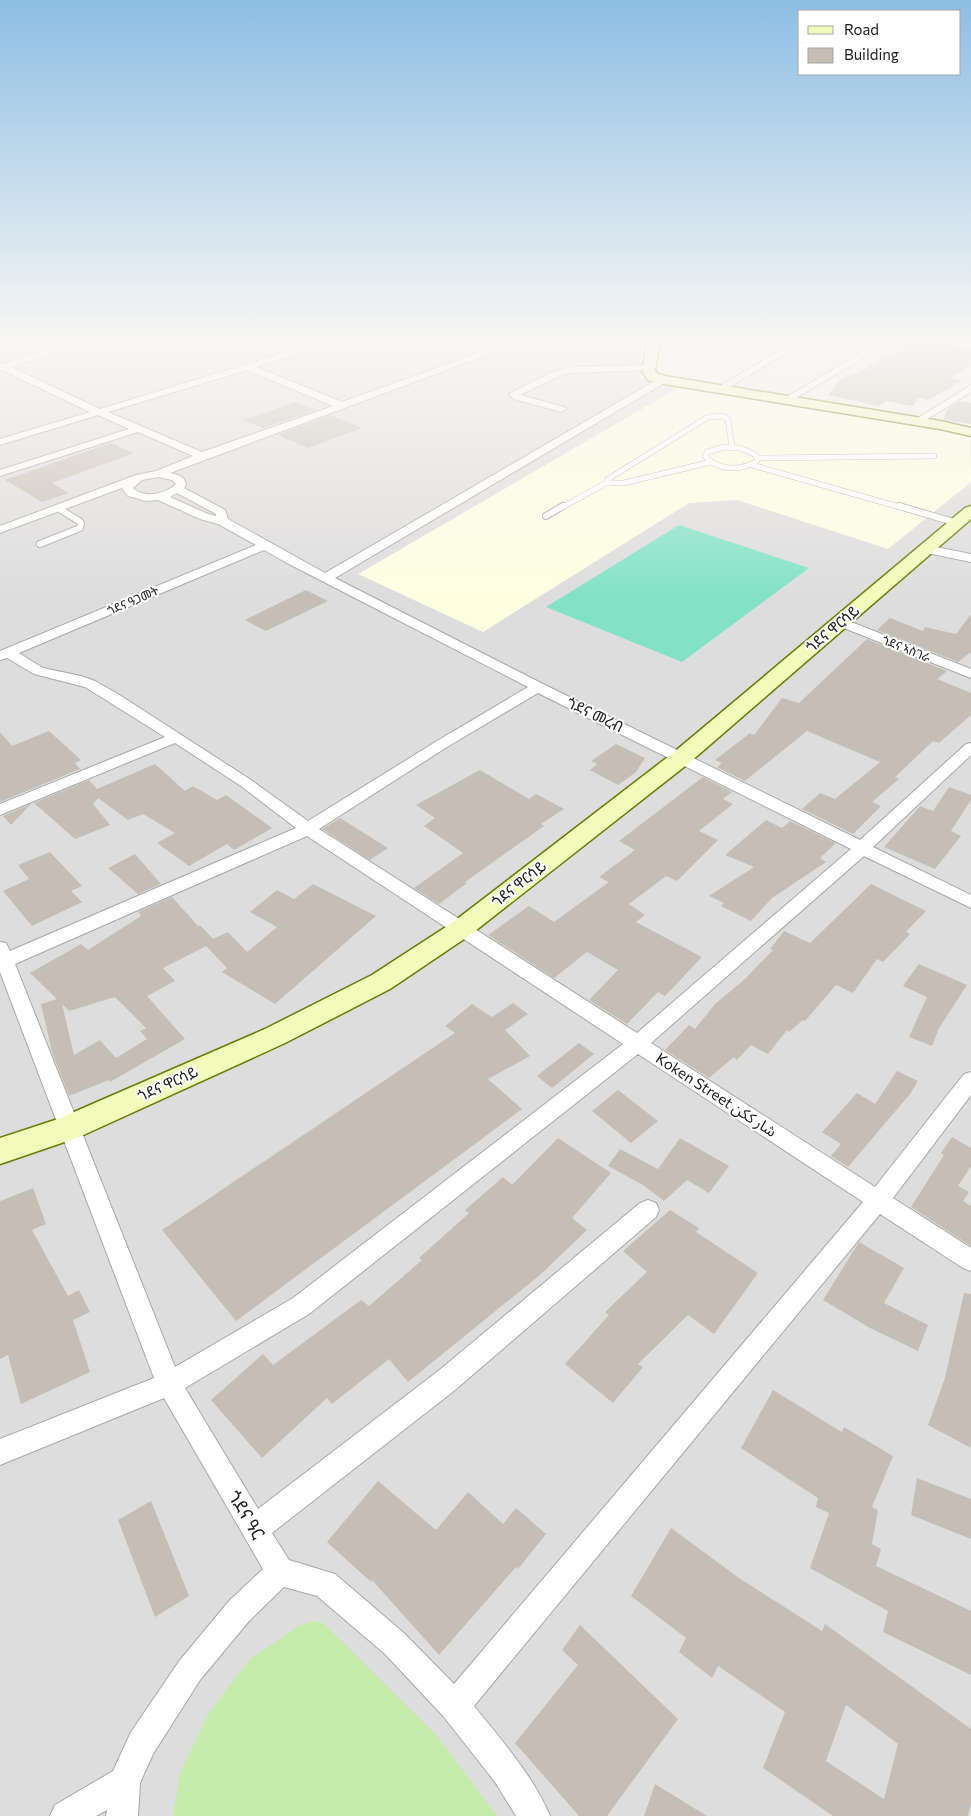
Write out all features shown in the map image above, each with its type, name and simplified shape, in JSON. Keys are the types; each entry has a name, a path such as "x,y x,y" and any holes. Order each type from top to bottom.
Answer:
{"main road":[{"name":"ጎደና ዋርሳይ","path":"0,1151 68,1128 274,1036 381,982 461,929 680,758 964,517"}],"street":[{"path":"0,442 47,428"},
{"path":"135,428 202,456"},
{"path":"0,530 138,478 158,474 281,428"},
{"path":"327,578 582,428"},
{"path":"0,473 138,429"},
{"path":"0,459 15,468"},
{"path":"175,477 184,463"},
{"path":"90,497 159,496 177,489 181,482 175,477 158,474"},
{"path":"135,495 127,489 132,481 138,478"},
{"name":"ጎደና መረብ","path":"177,489 221,512 222,521"},
{"name":"ጎደና መረብ","path":"159,496 204,517 222,521 327,578 538,687 971,902"},
{"path":"181,506 198,500"},
{"name":"ጎደና ዓጋመት","path":"5,655 266,545"},
{"path":"926,549 971,558"},
{"name":"ጎደና ኣስገራ","path":"841,622 971,674"},
{"name":"Koken Street شار ككن","path":"5,655 39,671 90,684 176,737 246,783 308,828 461,929 971,1261"},
{"path":"2,957 308,828 442,744 538,687"},
{"path":"0,810 176,737"},
{"path":"0,1452 168,1384 301,1306 638,1044 862,848 971,747"},
{"name":"ጎደና ዓር","path":"2,957 168,1384 280,1572"},
{"path":"455,1706 878,1200 971,1080"},
{"path":"255,1529 446,1381 648,1210"},
{"path":"122,1816 124,1782 142,1742 190,1670 239,1611 280,1572 325,1584 394,1644 455,1706 506,1771 534,1816"},
{"path":"66,1816 124,1782"}],"lane":[{"path":"546,516 606,483 608,479 691,428"},
{"path":"729,428 732,447"},
{"path":"711,462 705,456 710,450 732,447 752,452 758,458 934,456"},
{"path":"752,465 758,458"},
{"path":"606,483 624,483 711,462 733,468 752,465 964,517"},
{"path":"40,544 80,528 81,523 79,521 58,508"}],"shaded area":[{"path":"0,428 934,428 971,434 971,1816 0,1816"},
{"path":"610,428 942,428 970,437 971,482 888,549 737,500 689,503 483,632 358,574"}],"green space":[{"path":"679,525 809,568 682,662 546,607"},
{"path":"312,1621 323,1623 436,1735 497,1816 173,1816 180,1773 208,1714 249,1660 297,1627"}],"building":[{"path":"297,428 362,428 308,448 278,435"},
{"path":"110,443 134,453 52,483 69,493 42,502 5,480"},
{"path":"306,590 328,601 266,631 245,620"},
{"path":"971,614 971,652 958,662 877,630 890,618 923,631 925,627 956,634"},
{"path":"867,639 947,671 937,679 971,693 971,715 939,743 933,741 895,777 899,779 872,802 881,806 853,834 802,809 820,793 835,799 880,762 807,731 745,781 717,767 722,763 715,760 750,733 754,735 782,698 799,703"},
{"path":"49,731 81,760 75,763 80,769 0,802 0,732 12,746"},
{"path":"616,744 645,758 636,772 618,785 590,770 597,764 591,761"},
{"path":"155,764 185,791 193,786 217,800 226,795 272,828 234,850 227,844 189,866 157,843 175,833 143,814 128,820 98,798 93,804 110,825 75,839 34,803 89,780 97,789"},
{"path":"480,770 529,799 536,794 564,809 541,824 544,826 465,882 467,883 439,904 414,888 463,853 424,826 435,818 416,805"},
{"path":"703,777 732,792 723,799 733,804 699,831 718,840 677,881 666,876 629,904 645,915 636,922 702,957 665,996 658,992 627,1024 589,1000 618,970 587,952 554,978 488,935 529,906 554,922 609,882 599,877 635,850 619,841"},
{"path":"949,787 971,795 971,800 951,831 961,836 935,869 884,847 920,806 933,811"},
{"path":"31,804 11,825 3,816"},
{"path":"340,818 388,848 370,860 322,829"},
{"path":"766,820 782,828 790,821 836,843 820,858 826,862 772,898 751,921 721,906 724,903 709,896 754,867 725,855"},
{"path":"50,852 82,886 71,891 82,902 32,926 3,891 29,879 18,865"},
{"path":"135,854 161,884 138,894 108,868"},
{"path":"313,884 376,916 275,1004 222,972 227,968 206,946 163,968 175,981 147,996 185,1039 110,1082 109,1080 69,1096 52,1052 41,1004 57,999 30,973 81,944 88,950 141,916 138,912 172,897 198,926 200,925 213,939 228,932 247,952 277,927 250,912 277,890 294,899","holes":["115,997 146,1028 140,1031 147,1039 116,1058 100,1040 74,1055 62,1004 69,1011"]},
{"path":"871,884 926,911 906,932 910,934 883,962 877,959 853,993 836,985 805,1021 803,1020 789,1032 787,1030 768,1054 751,1045 737,1060 734,1057 709,1078 665,1050 689,1025 695,1029 715,1004 745,979 773,950 770,949 784,931 810,943"},
{"path":"919,964 967,985 939,1028 932,1046 909,1037 927,997 903,986"},
{"path":"513,1003 528,1014 505,1030 530,1056 488,1079 522,1109 236,1321 162,1230 455,1033 445,1026 472,1004 492,1017"},
{"path":"579,1043 594,1054 552,1088 537,1076"},
{"path":"897,1071 918,1081 910,1094 848,1167 831,1156 841,1144 822,1132 857,1093 875,1104"},
{"path":"618,1090 658,1121 631,1143 592,1111"},
{"path":"952,1137 971,1148 971,1166 958,1186 969,1192 963,1201 971,1206 971,1246 911,1207 944,1155 941,1153"},
{"path":"558,1138 611,1173 572,1218 587,1230 540,1275 408,1382 389,1359 332,1404 327,1398 262,1458 211,1400 263,1354 273,1365 361,1300 369,1306 422,1260 419,1258 469,1213 465,1210 503,1177 512,1185"},
{"path":"680,1138 729,1166 709,1193 687,1180 664,1201 643,1185 608,1166 620,1149 658,1169"},
{"path":"33,1188 46,1224 32,1230 68,1296 79,1290 90,1312 73,1320 90,1372 21,1404 8,1355 0,1359 0,1201"},
{"path":"670,1210 699,1228 696,1232 758,1273 714,1334 688,1315 638,1364 643,1367 613,1403 565,1364 609,1315 605,1312 647,1272 623,1251"},
{"path":"859,1242 904,1268 884,1303 928,1325 918,1351 870,1328 823,1300"},
{"path":"964,1293 971,1294 971,1448 928,1425 945,1378"},
{"path":"773,1390 842,1432 844,1427 893,1456 872,1507 878,1510 872,1544 881,1549 876,1566 971,1611 971,1675 883,1632 888,1611 810,1568 829,1513 816,1507 818,1498 741,1448"},
{"path":"917,1478 971,1499 971,1539 911,1515"},
{"path":"378,1481 436,1530 468,1492 503,1524 516,1508 546,1534 518,1569 516,1567 439,1655 372,1580 371,1582 327,1542"},
{"path":"151,1501 189,1596 155,1617 118,1520"},
{"path":"671,1528 739,1578 822,1631 825,1624 971,1729 971,1803 968,1816 833,1816 763,1768 785,1712 718,1666 712,1678 679,1652 686,1638 631,1596","holes":["846,1705 898,1744 884,1799 826,1761"]},
{"path":"580,1625 678,1719 607,1816 579,1816 515,1743 578,1665 562,1650"},
{"path":"655,1784 707,1816 644,1816"}]}
